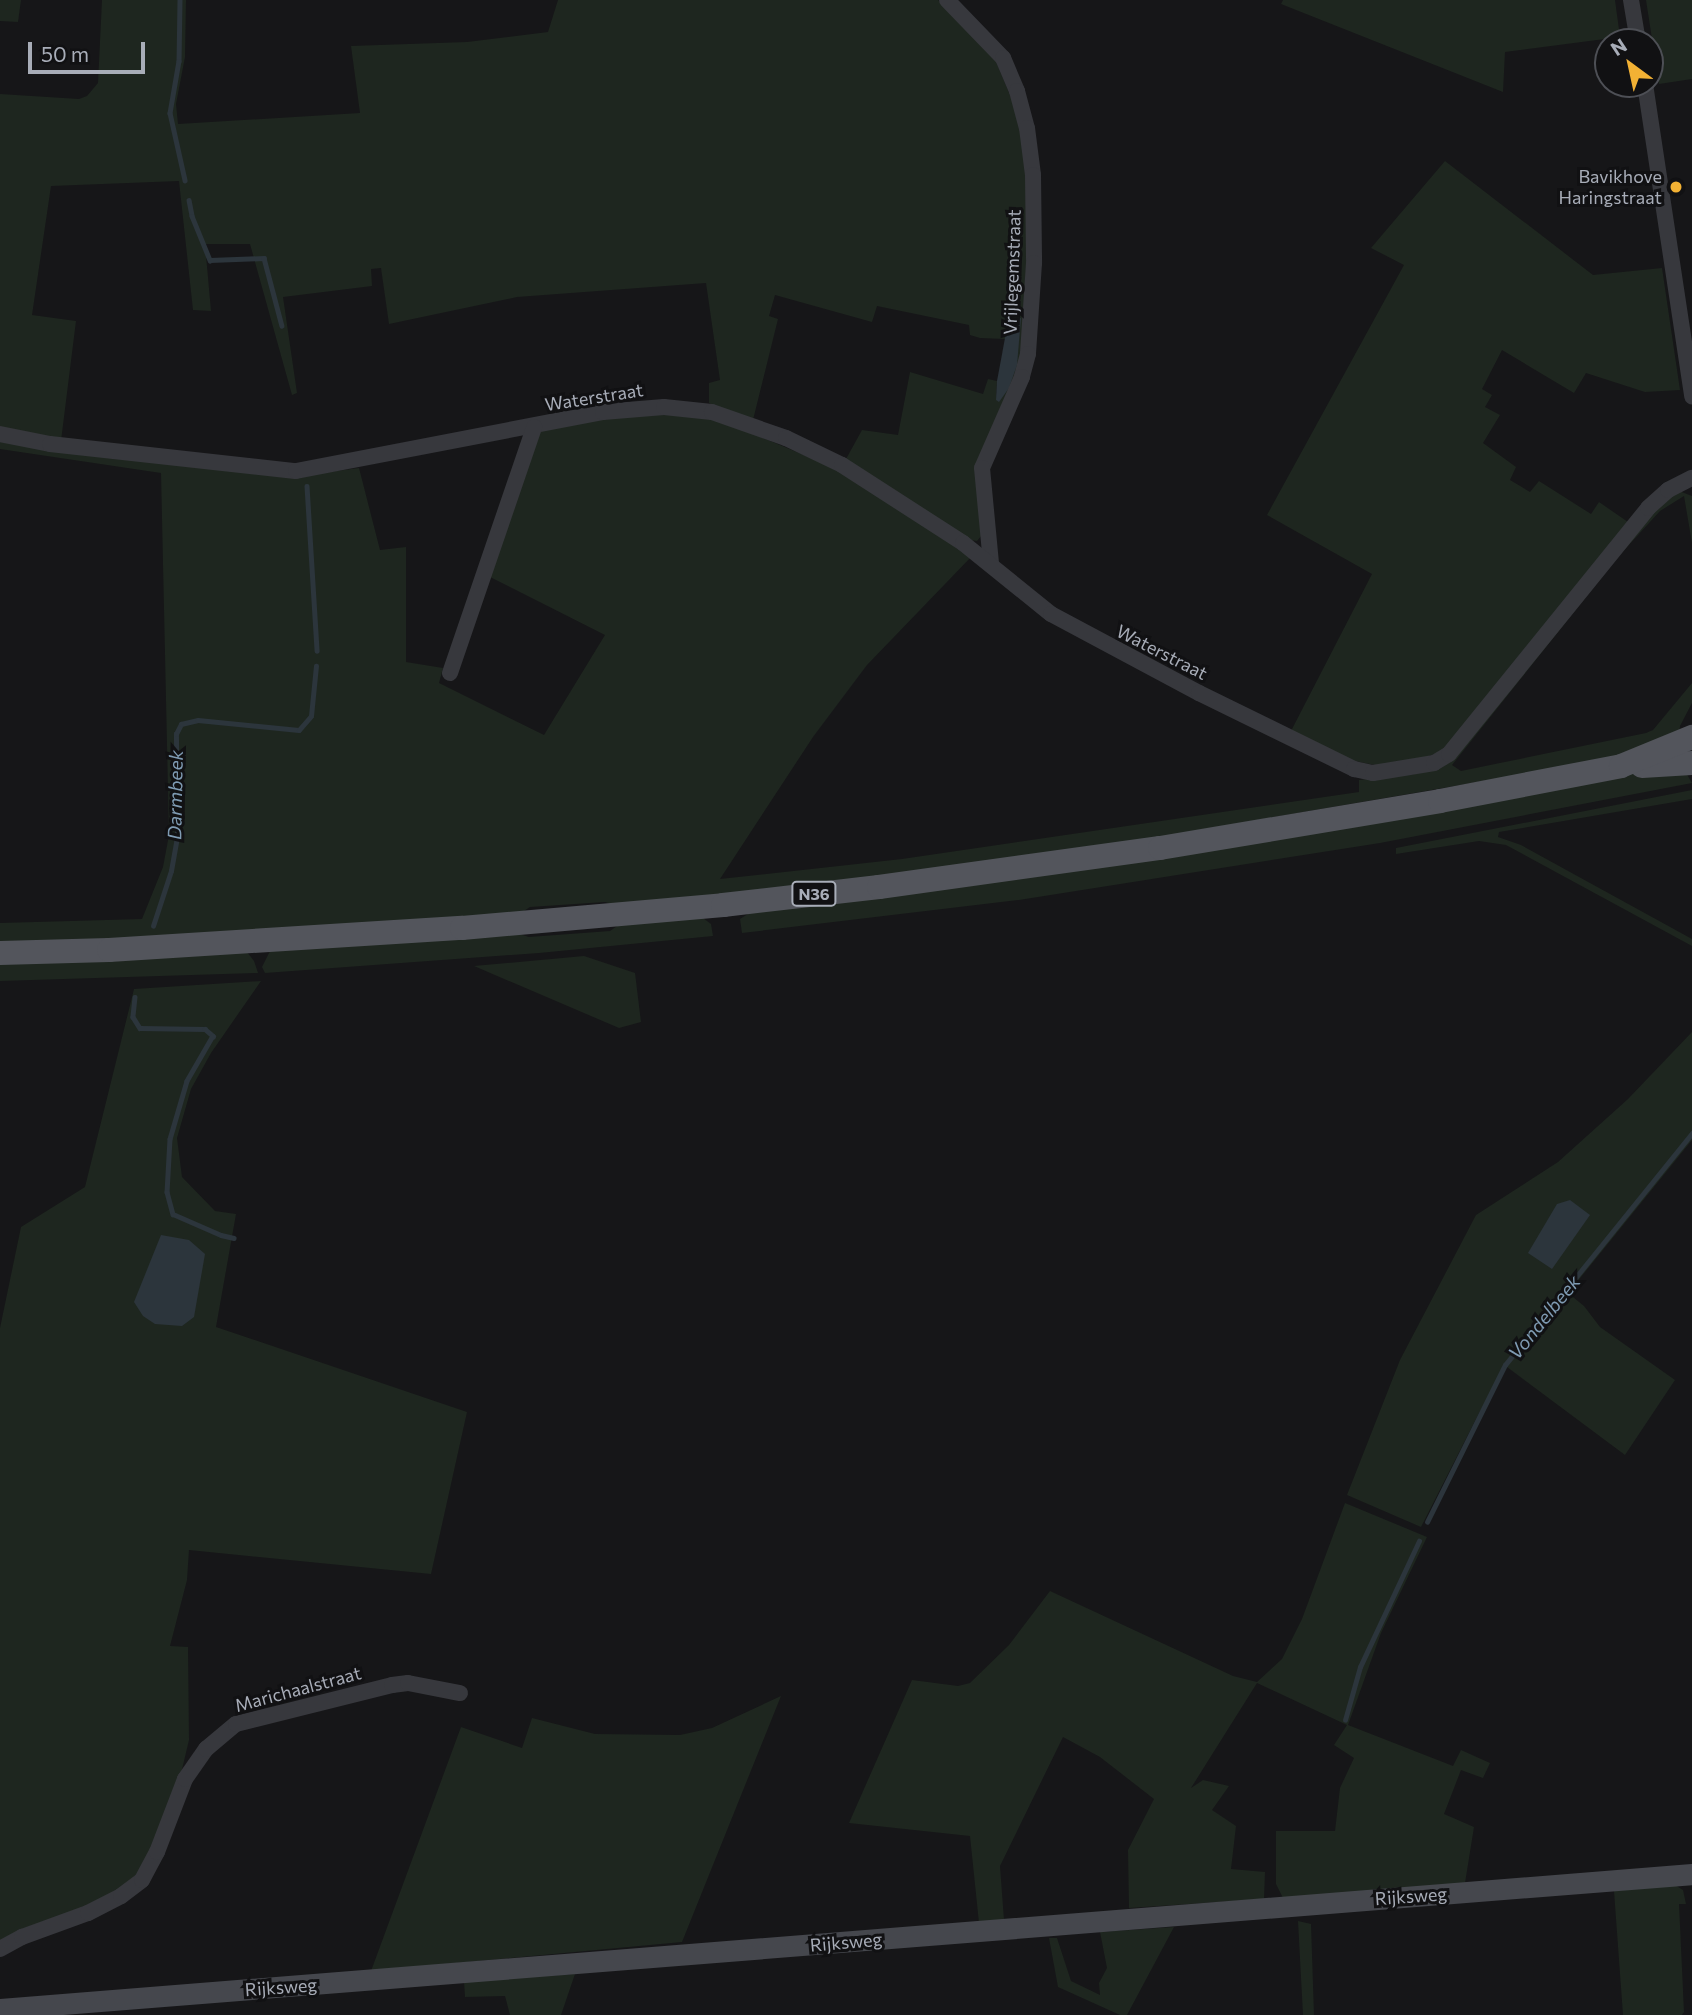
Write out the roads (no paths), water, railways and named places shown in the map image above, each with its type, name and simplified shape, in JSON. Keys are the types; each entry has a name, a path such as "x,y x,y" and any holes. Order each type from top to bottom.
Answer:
{"main road":[{"name":"N36","path":"0,953 123,949 449,929 762,901 1160,848 1440,802 1621,766 1692,737"},
{"name":"N36","path":"1621,766 1630,768 1692,763"},
{"name":"Rijksweg","path":"0,2009 1692,1874"}],"street":[{"name":"Vrijlegemstraat","path":"947,0 1003,58 1017,91 1027,128 1033,175 1034,263 1028,354 1022,377 982,468 991,564"},
{"path":"1631,0 1636,28"},
{"path":"1647,98 1688,326 1692,396"},
{"name":"Waterstraat","path":"0,434 50,444 296,471 603,412 664,407 712,412 786,438 842,465 991,564 1051,614 1121,654 1354,769 1373,773 1434,763 1450,754 1648,508 1668,490 1692,478"},
{"name":"Waterstraat","path":"450,673 534,427"},
{"name":"Marichaalstraat","path":"0,1949 22,1937 88,1913 121,1896 142,1880 157,1852 184,1780 206,1749 236,1724 392,1685 408,1683 460,1693"}],"waterway":[{"name":"Darmbeek","path":"180,0 179,61 170,113 185,180"},
{"name":"Darmbeek","path":"189,200 192,216 210,260 264,258 282,326"},
{"name":"Darmbeek","path":"307,486 317,651"},
{"name":"Darmbeek","path":"153,926 171,871 177,836 176,734 181,724 198,720 299,730 311,716 316,666"},
{"name":"Darmbeek","path":"135,997 133,1017 140,1028 205,1029 213,1036 187,1081 170,1139 167,1192 173,1214 234,1238"},
{"name":"Vondelbeek","path":"1427,1522 1505,1365 1692,1133"},
{"name":"Vondelbeek","path":"1345,1720 1360,1667 1419,1541"}],"place":[{"name":"Bavikhove Haringstraat","path":"1676,187"}]}
